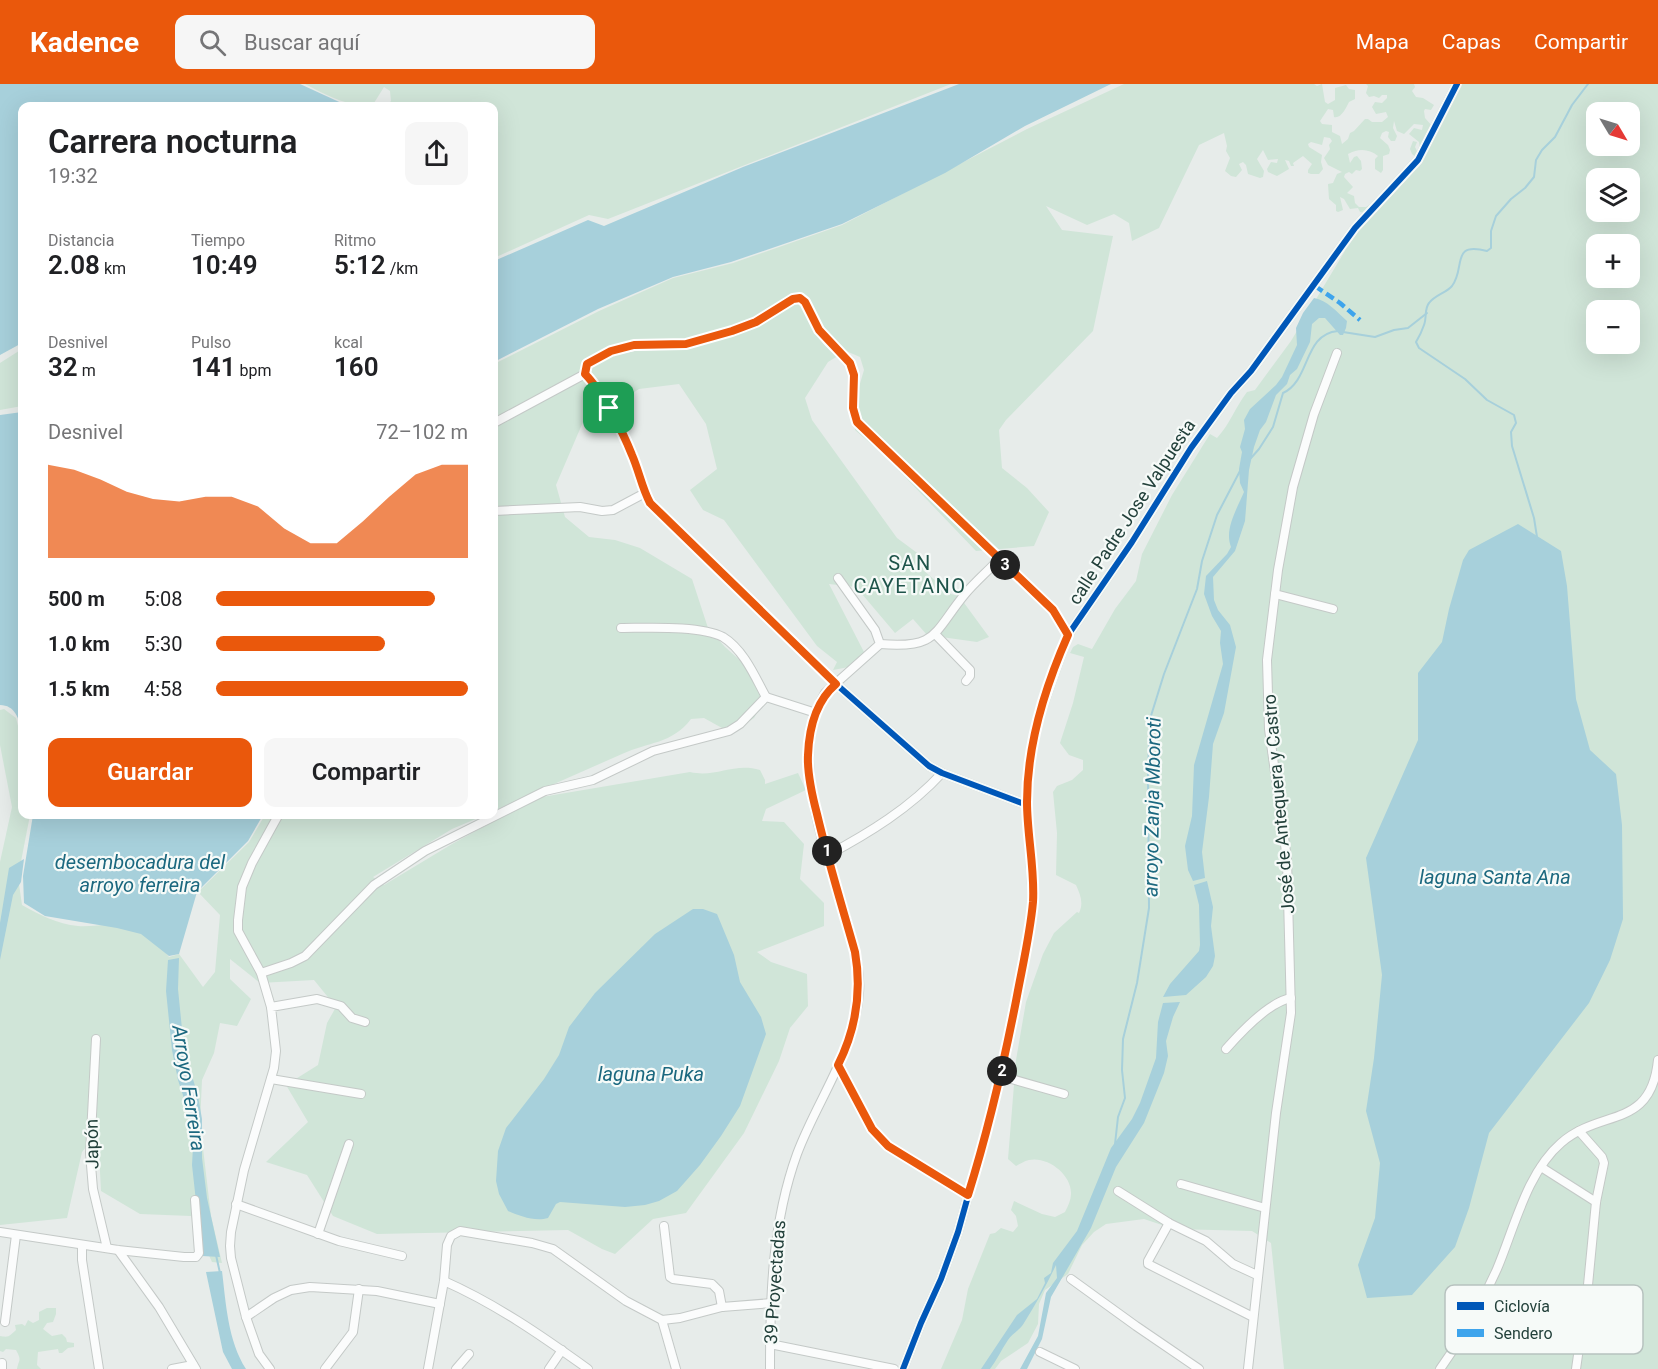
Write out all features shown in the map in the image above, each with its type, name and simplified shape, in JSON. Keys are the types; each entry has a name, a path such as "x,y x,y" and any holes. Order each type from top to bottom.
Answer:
{"street":[{"name":"calle Padre Jose Valpuesta","path":"903,1369 958,1232 990,1123 1001,1076 1033,903 1027,778 1039,717 1068,635 1132,542 1197,439 1315,286 1348,237 1418,160 1457,84"},
{"path":"1027,805 928,766 836,684 658,511 645,493 620,428 585,374 587,364 611,351 634,345 686,344 756,322 793,299 800,298 805,302 826,339 850,363 854,375 853,408 857,422 998,560 1053,610 1068,635"},
{"name":"José de Antequera y Castro","path":"1248,1369 1276,1113 1288,1043 1291,998 1287,859 1269,729 1267,660 1275,594 1293,487 1314,414 1337,353"},
{"path":"498,421 585,374"},
{"path":"498,511 579,507 602,511 613,510 645,493"},
{"path":"838,578 875,630 880,644 900,646 916,644 936,635 966,593 998,560"},
{"path":"1275,594 1333,609"},
{"path":"621,628 688,629 721,636 745,660 766,697 816,713"},
{"path":"936,635 970,670 970,676 966,681"},
{"name":"39 Proyectadas","path":"770,1369 775,1243 787,1183 804,1137 848,1044 859,993 855,952 808,771 809,745 816,713 825,693 880,644"},
{"path":"498,814 545,791 593,780 653,751 729,731 740,724 766,697"},
{"path":"828,855 872,831 897,814 942,773"},
{"path":"270,1369 259,1354 246,1317 230,1246 244,1170 272,1079 276,1052 272,1007 261,973 238,931 242,887 252,863 276,819"},
{"path":"261,973 305,956 374,885 425,851 489,819"},
{"path":"1226,1049 1241,1032 1270,1009 1282,1000 1291,998"},
{"path":"272,1007 317,999 341,1006 352,1018 365,1022"},
{"name":"Japón","path":"96,1039 90,1153 93,1189 107,1248"},
{"path":"1489,1285 1531,1182 1541,1167 1560,1143 1579,1131 1629,1112 1643,1102 1651,1091 1657,1073 1658,1060"},
{"path":"838,1065 872,1129 888,1146 968,1195"},
{"path":"1001,1076 1064,1094"},
{"path":"272,1079 361,1094"},
{"path":"1579,1131 1602,1157 1604,1163 1596,1202 1586,1285"},
{"path":"318,1234 349,1144"},
{"path":"1541,1167 1596,1202"},
{"path":"1181,1184 1265,1208"},
{"path":"1118,1191 1169,1223 1206,1240 1233,1264 1257,1275"},
{"path":"0,1232 118,1250 196,1257 199,1253 195,1200"},
{"path":"236,1204 345,1243 402,1256"},
{"path":"1169,1223 1148,1264 1253,1317"},
{"path":"664,1226 670,1276 673,1279 712,1284 719,1291 722,1307"},
{"path":"428,1369 444,1281 447,1245 451,1236 460,1232 554,1249 626,1301 662,1320 680,1318 722,1307 772,1303"},
{"path":"5,1322 16,1235"},
{"path":"82,1245 82,1260 99,1369"},
{"path":"118,1250 159,1307 194,1367 172,1369"},
{"path":"1071,1279 1200,1369"},
{"path":"444,1281 483,1300 588,1369"},
{"path":"246,1317 274,1298 300,1288 378,1291 440,1304"},
{"path":"327,1369 353,1332 359,1289"},
{"path":"662,1320 676,1369"},
{"path":"770,1344 894,1369"},
{"path":"549,1369 562,1350"},
{"path":"1040,1352 1075,1369"},
{"path":"456,1369 469,1354"},
{"path":"1440,1369 1450,1354"},
{"path":"1576,1369 1578,1354"}],"green space":[{"path":"305,84 951,84 608,219 589,215 498,256 498,102 390,102 390,91 384,87 375,102 347,102"},
{"path":"1124,84 1314,84 1317,86 1322,84 1325,102 1328,104 1335,100 1335,88 1346,85 1349,89 1355,90 1355,99 1349,102 1337,117 1334,117 1333,110 1328,109 1320,121 1322,124 1332,125 1332,132 1340,136 1342,144 1365,119 1382,122 1388,117 1386,112 1376,114 1372,107 1375,102 1382,103 1387,95 1379,98 1369,97 1366,93 1368,86 1366,84 1414,84 1412,91 1416,97 1423,98 1434,105 1431,110 1425,109 1424,111 1425,118 1433,127 1458,84 1658,84 1658,1369 1284,1369 1271,1243 1252,1231 1174,1229 1144,1219 1106,1224 1094,1232 1082,1245 1068,1274 1045,1290 1039,1304 1038,1324 1028,1343 1001,1361 995,1369 941,1369 962,1320 968,1289 990,1234 1001,1228 1013,1232 1018,1226 1016,1216 1011,1210 1014,1201 1042,1214 1055,1217 1065,1212 1071,1194 1068,1180 1058,1168 1051,1164 1044,1161 1027,1160 1016,1166 1008,1159 1016,1060 1026,1002 1043,954 1054,933 1077,912 1079,913 1081,906 1076,885 1056,875 1057,833 1053,792 1057,786 1072,780 1083,770 1083,760 1069,755 1060,743 1084,657 1070,653 1078,644 1092,649 1115,609 1136,581 1142,554 1172,495 1210,434 1217,438 1247,392 1255,390 1291,341 1361,224 1364,213 1358,208 1350,209 1340,197 1343,210 1338,212 1336,205 1329,199 1328,184 1333,183 1337,174 1342,172 1328,165 1324,158 1330,149 1329,145 1332,141 1330,138 1324,137 1322,145 1311,142 1308,144 1322,155 1323,169 1319,174 1308,173 1312,164 1303,156 1293,163 1294,166 1285,160 1289,169 1277,176 1268,172 1267,169 1271,162 1277,163 1278,159 1268,160 1263,150 1257,159 1264,171 1263,177 1248,174 1243,162 1239,164 1242,170 1236,177 1225,171 1230,158 1226,151 1224,133 1199,145 1159,228 1132,241 1129,223 1114,214 1087,225 1046,206 1062,230 1113,236 1093,331 1006,420 999,430 1002,468 1027,488 1049,512 1034,546 976,551 885,456 855,430 856,397 864,370 860,357 846,351 828,362 805,398 812,420 897,538 924,558 923,570 951,594 959,596 989,637 977,642 927,635 913,619 895,633 856,587 829,584 864,652 849,667 833,670 837,662 817,646 724,520 703,510 690,490 717,469 706,424 679,384 639,389 617,403 601,396 583,422 556,485 565,517 589,537 615,540 640,548 692,579 708,628 752,671 764,701 754,718 731,733 704,718 691,719 668,738 622,754 498,809 498,362 599,311 673,278 733,263 842,225 1027,129","holes":["1394,121 1397,131 1404,134 1414,124 1423,125 1422,130 1414,128 1409,134 1419,142 1420,149 1417,151 1415,147 1417,142 1413,141 1410,149 1412,154 1418,159 1422,157 1415,169 1372,212 1371,204 1359,207 1355,203 1354,196 1347,193 1353,187 1344,177 1349,172 1352,174 1356,170 1360,171 1361,161 1357,156 1350,163 1348,154 1360,150 1375,154 1378,156 1375,159 1375,169 1381,173 1383,156 1389,154 1390,150 1380,138 1386,131 1389,132 1388,137 1391,141 1395,141 1397,136 1393,128"]},
{"path":"18,352 18,407 0,410 0,363"},
{"path":"4,709 16,718 18,726 18,819 29,819 18,877 22,905 70,925 117,925 135,928 150,936 169,957 179,954 203,987 215,972 220,915 198,892 249,842 263,819 476,819 452,829 373,877 384,885 452,844 536,798 690,772 708,773 751,768 760,770 765,784 798,773 806,790 766,809 762,821 784,822 804,844 800,879 824,903 824,926 757,952 771,962 807,974 808,1006 790,1028 779,1061 744,1133 686,1213 653,1219 615,1254 568,1230 377,1234 333,1216 307,1175 266,1162 308,1122 286,1085 318,1065 327,1023 336,1007 314,980 260,983 230,959 230,979 251,999 237,1026 220,1023 214,1053 202,1080 200,1123 211,1216 222,1263 212,1262 191,1216 140,1214 101,1191 98,1133 82,1152 67,1218 0,1225 0,862 12,807 0,745 0,710"},
{"path":"47,1308 56,1308 56,1314 53,1322 47,1323 43,1329 52,1336 62,1334 67,1342 74,1343 74,1347 62,1353 59,1353 58,1349 38,1352 37,1365 41,1369 17,1369 20,1360 16,1350 0,1351 0,1336 11,1335 16,1330 15,1325 25,1326 28,1320 33,1323 39,1320 39,1312"}],"water":[{"path":"0,84 300,84 339,102 18,102 18,345 0,355"},
{"path":"959,84 1111,84 1025,126 945,173 842,224 731,262 673,277 598,309 498,360 498,259 588,220 604,226 743,167"},
{"path":"1314,298 1328,304 1347,321 1346,328 1343,335 1340,335 1325,318 1319,318 1312,324 1310,342 1297,369 1276,395 1254,447 1249,470 1245,521 1235,551 1213,577 1214,600 1218,610 1230,625 1236,647 1224,713 1213,744 1202,852 1205,878 1193,881 1188,870 1185,846 1192,816 1194,765 1223,664 1221,631 1212,616 1204,594 1206,576 1231,547 1230,526 1244,492 1240,483 1239,469 1242,452 1240,447 1245,429 1244,420 1250,409 1282,377 1297,345 1296,328"},
{"path":"18,413 18,718 9,707 0,705 0,415"},
{"name":"laguna Santa Ana","path":"1518,524 1561,551 1567,586 1576,699 1590,750 1616,774 1622,825 1623,919 1610,960 1589,1003 1489,1133 1469,1208 1455,1247 1412,1295 1367,1298 1358,1265 1375,1218 1380,1163 1366,1111 1382,975 1366,858 1418,740 1418,673 1442,642 1463,560 1469,550"},
{"name":"desembocadura del arroyo ferreira","path":"32,819 261,819 248,841 197,892 179,954 169,956 141,934 45,916 24,903 23,876"},
{"path":"24,859 21,882 13,895 0,960 0,923 9,868"},
{"path":"1207,881 1213,907 1211,926 1215,956 1213,966 1206,977 1186,995 1163,997 1170,984 1199,951 1199,905 1194,885"},
{"name":"laguna Puka","path":"693,909 703,909 717,914 734,955 740,982 761,1017 766,1034 740,1106 700,1165 677,1191 659,1201 625,1207 560,1202 556,1204 548,1218 543,1219 528,1218 508,1211 499,1194 496,1181 498,1151 506,1128 544,1079 559,1055 569,1027 595,993 655,934"},
{"path":"179,958 178,989 184,1049 198,1096 202,1119 202,1158 207,1198 220,1257 202,1256 192,1165 194,1129 178,1080 172,1050 166,991 168,960"},
{"path":"1180,1002 1166,1041 1168,1056 1164,1073 1144,1123 1116,1167 1091,1228 1051,1297 1042,1339 1027,1369 1020,1369 1038,1336 1046,1293 1057,1278 1056,1265 1041,1294 1022,1325 1008,1340 990,1369 981,1369 1017,1315 1037,1299 1045,1283 1044,1278 1051,1273 1053,1263 1077,1231 1111,1148 1132,1119 1140,1103 1156,1058 1158,1022 1163,1003"},
{"path":"222,1271 235,1347 246,1369 232,1369 223,1352 206,1272"}],"waterway":[{"path":"1537,537 1534,518 1512,446 1511,432 1516,423 1514,415 1487,400 1465,379 1419,348 1416,342 1424,325 1429,303 1452,286 1463,253 1475,249 1487,251 1491,248 1491,231 1496,216 1534,177 1536,160 1555,137 1572,105 1588,84"},
{"name":"arroyo Zanja Mboroti","path":"1343,332 1375,337 1408,328 1427,313"},
{"name":"arroyo Zanja Mboroti","path":"1251,458 1273,427 1283,393 1292,387 1319,340 1327,334 1338,331"},
{"name":"arroyo Zanja Mboroti","path":"1115,1144 1118,1117 1125,1098 1122,1070 1123,1039 1137,983 1149,908 1150,719 1164,674 1197,589 1202,561 1217,515 1241,469"},
{"name":"Arroyo Ferreira","path":"216,1255 220,1273"}],"marked path":[{"path":"1315,286 1360,320"}],"cycle path":[{"path":"903,1369 958,1232 1000,1081 1033,903 1027,779 1039,717 1068,635 1132,542 1191,448 1231,393 1251,371 1355,228 1418,160 1457,84"},
{"path":"1027,805 929,766 836,684 658,511 645,492 628,445 612,412 585,374 587,364 611,351 634,346 686,344 732,331 756,322 793,299 800,298 808,306 825,338 846,359 852,369 854,375 853,410 857,422 1053,610 1068,635"}],"district":[{"name":"SAN CAYETANO","path":"910,574"}],"route":[{"path":"800,298 805,302 819,330 850,363 854,375 853,408 857,422 998,560 1053,610 1068,635 1039,717 1031,753 1027,778 1033,886 1030,925 1000,1081 968,1195 888,1146 880,1138 872,1129 838,1065 854,1024 859,993 858,970 855,952 820,830 808,771 810,735 814,718 825,693 836,684 806,652 650,503 632,455 609,408 585,374 587,364 593,360 611,351 634,345 686,344 732,331 756,322 793,299 800,298"}]}
